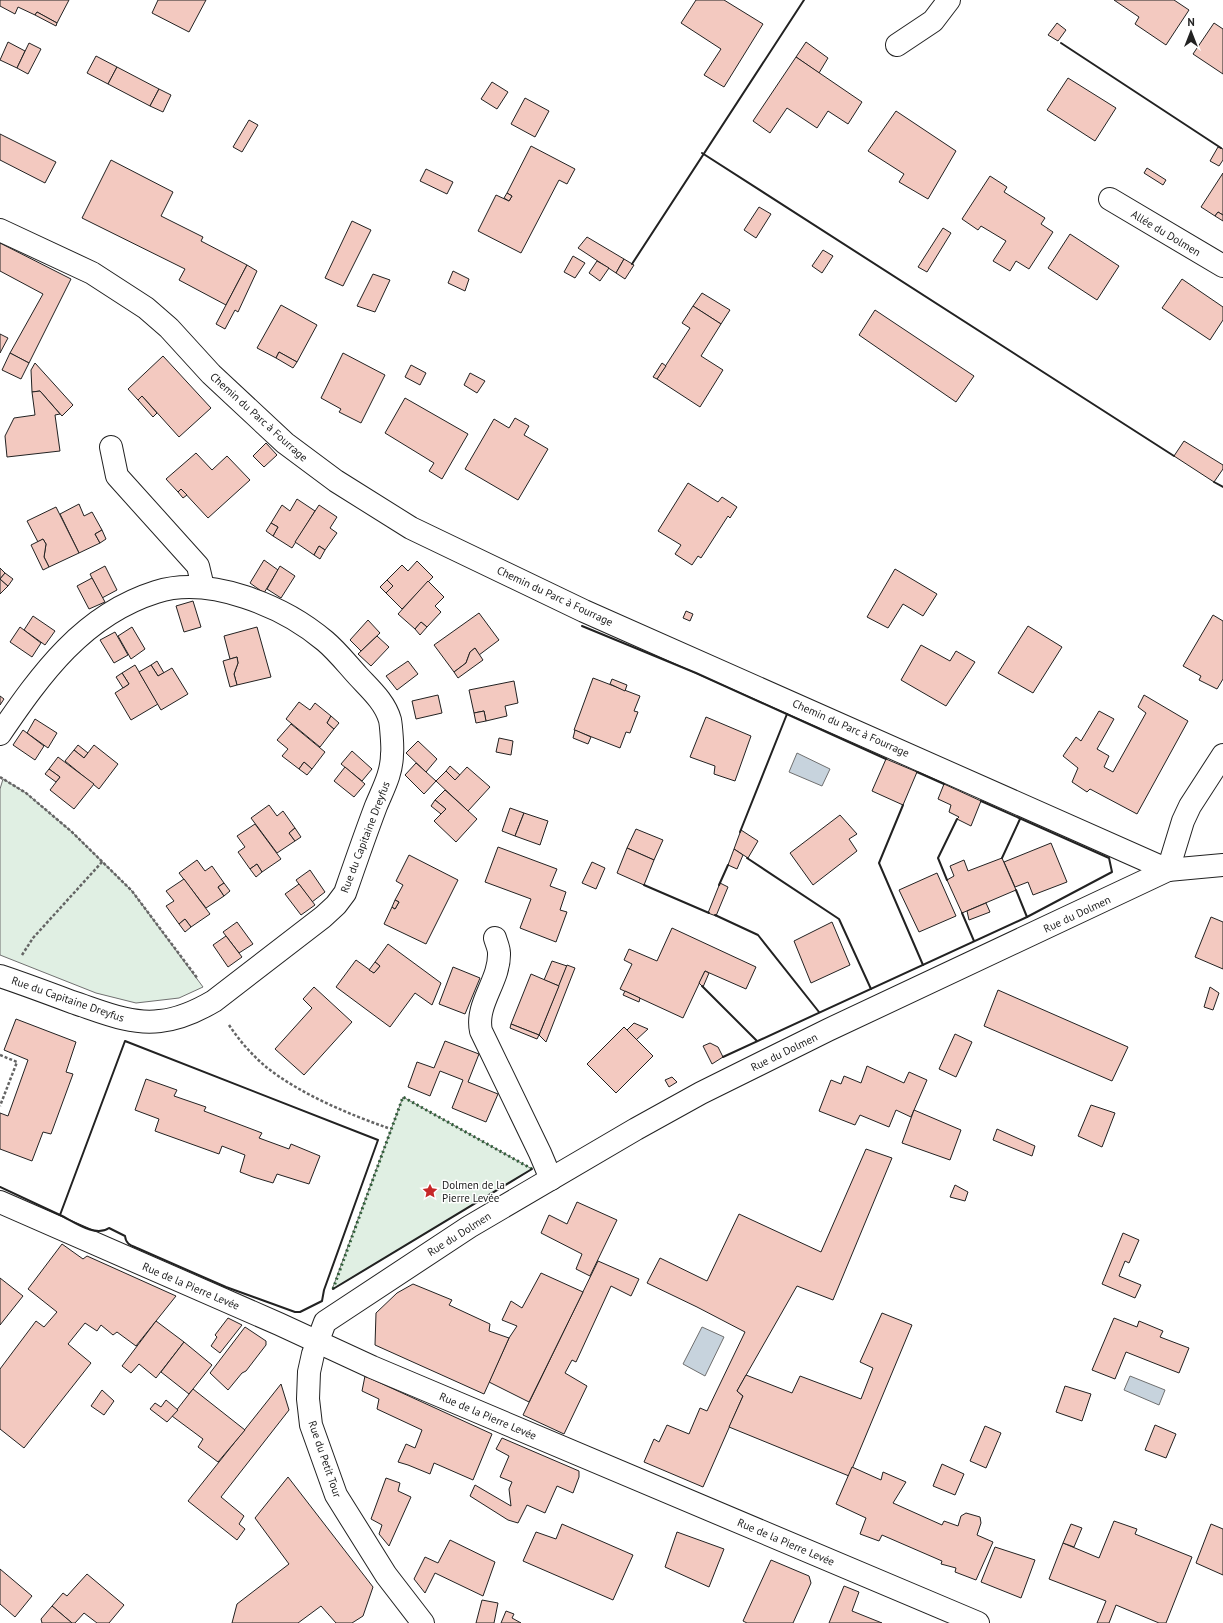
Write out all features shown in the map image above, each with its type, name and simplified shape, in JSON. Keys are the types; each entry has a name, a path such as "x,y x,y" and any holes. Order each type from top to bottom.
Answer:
{"street":[{"path":"897,45 922,30 933,21 949,0"},
{"name":"Allée du Dolmen","path":"1110,199 1223,266"},
{"name":"Chemin du Parc à Fourrage","path":"0,230 92,273 146,308 169,328 211,374 285,443 336,481 411,528 584,611 1168,870"},
{"path":"112,447 117,476 198,566 203,587"},
{"name":"Rue du Capitaine Dreyfus","path":"0,734 27,694 77,637 95,624 133,601 155,592 173,588 203,587 242,596 270,607 300,623 324,640 340,655 381,701 390,720 392,753 389,775 376,806 345,893 336,905 323,917 214,1002 178,1018 159,1021 137,1021 111,1016 4,977"},
{"path":"1223,755 1190,806 1182,825 1168,870 1223,865"},
{"name":"Rue du Dolmen","path":"318,1342 325,1322 328,1319 469,1227 701,1092 1168,870"},
{"path":"495,938 499,952 498,963 480,1015 481,1031 551,1179"},
{"name":"Rue de la Pierre Levée","path":"0,1202 391,1375 978,1623"},
{"name":"Rue du Petit Tour","path":"318,1342 309,1372 308,1399 311,1425 336,1495 386,1575 423,1623"}],"path":[{"path":"0,777 26,793 72,832 132,891 175,946 237,1036 250,1052 266,1067 285,1080 343,1111 388,1128"},
{"path":"4,977 33,938 102,862"},
{"path":"0,1055 17,1062 0,1106"}],"green space":[{"path":"3,779 26,793 72,832 132,891 203,987 179,998 136,1003 96,993 0,955 0,789"},
{"path":"403,1097 532,1169 333,1289 333,1287"}],"shaded area":[{"path":"797,753 830,769 822,786 789,772"},
{"path":"702,1327 724,1337 705,1376 683,1364"},
{"path":"1130,1376 1165,1390 1159,1405 1124,1390"}],"building":[{"path":"0,0 69,0 57,23 37,12 35,15 18,7 15,14 0,6"},
{"path":"158,0 206,0 189,32 152,13"},
{"path":"696,0 724,0 763,24 724,87 704,75 721,49 681,23"},
{"path":"1114,0 1174,0 1189,10 1166,45 1135,24 1139,17"},
{"path":"37,12 57,23 56,26 35,15"},
{"path":"1057,23 1066,30 1058,41 1048,35"},
{"path":"1214,23 1223,29 1223,74 1193,54"},
{"path":"8,42 25,51 17,68 0,60"},
{"path":"806,42 828,58 819,73 796,57"},
{"path":"29,43 41,49 28,74 17,68"},
{"path":"96,56 117,67 108,84 87,73"},
{"path":"796,57 862,102 848,124 828,111 817,128 787,108 770,133 753,121"},
{"path":"117,67 159,89 150,106 108,84"},
{"path":"1068,78 1116,108 1095,141 1047,110"},
{"path":"492,82 508,92 497,109 481,99"},
{"path":"159,89 171,95 163,112 150,106"},
{"path":"525,98 549,111 535,137 511,124"},
{"path":"896,111 956,151 928,199 899,182 904,174 868,151"},
{"path":"249,120 258,125 242,152 233,147"},
{"path":"0,134 56,162 45,183 0,160"},
{"path":"531,146 575,169 567,184 559,180 521,253 478,231 496,195 509,201 512,196 507,193"},
{"path":"1218,147 1223,149 1223,160 1219,166 1210,161"},
{"path":"111,160 173,192 161,216 203,237 201,241 247,265 226,305 179,280 185,269 82,218"},
{"path":"1147,168 1166,180 1163,185 1144,173"},
{"path":"426,169 453,182 447,194 420,181"},
{"path":"1223,173 1223,215 1218,212 1215,216 1201,207"},
{"path":"990,176 1007,187 1004,192 1045,218 1041,224 1053,232 1029,269 1016,261 1010,271 993,261 1006,241 981,226 978,230 962,219"},
{"path":"507,193 512,196 509,201 504,198"},
{"path":"759,207 771,214 756,238 744,230"},
{"path":"1218,212 1223,215 1223,221 1215,216"},
{"path":"352,221 371,230 343,286 325,278"},
{"path":"943,228 951,233 927,272 918,267"},
{"path":"1070,234 1119,266 1097,300 1048,268"},
{"path":"587,237 624,259 616,273 578,248"},
{"path":"0,243 71,279 29,363 10,353 43,294 0,271"},
{"path":"823,250 833,256 822,273 812,266"},
{"path":"573,256 585,263 575,278 564,272"},
{"path":"624,259 634,265 625,279 616,273"},
{"path":"597,261 609,268 600,281 589,273"},
{"path":"247,265 257,271 238,312 235,310 225,329 216,324"},
{"path":"453,271 469,279 465,291 448,283"},
{"path":"373,274 390,280 375,312 357,306"},
{"path":"1182,279 1223,307 1223,320 1210,340 1162,308"},
{"path":"702,293 730,310 721,324 693,306"},
{"path":"281,305 317,325 297,362 279,352 276,358 257,348"},
{"path":"693,306 721,324 701,356 723,370 700,407 657,379 690,328 682,323"},
{"path":"875,310 974,376 956,402 859,335"},
{"path":"0,334 8,338 0,353"},
{"path":"279,352 297,362 293,368 276,358"},
{"path":"10,353 29,363 21,379 2,370"},
{"path":"343,353 385,375 361,423 339,412 341,409 321,398"},
{"path":"163,356 211,408 179,437 142,396 138,400 128,389"},
{"path":"35,363 73,405 62,416 40,391 32,392 31,370"},
{"path":"662,363 666,366 657,379 653,377"},
{"path":"411,365 426,373 420,385 405,377"},
{"path":"470,373 485,381 477,393 464,385"},
{"path":"40,391 60,414 55,415 60,451 7,457 5,436 14,418 35,415 32,392"},
{"path":"142,396 157,413 153,417 138,400"},
{"path":"405,398 468,434 442,479 429,471 434,463 385,433"},
{"path":"515,418 529,426 524,435 548,449 518,500 465,469 494,419 509,428"},
{"path":"1184,441 1223,465 1223,469 1214,482 1174,456"},
{"path":"266,443 277,455 264,467 253,456"},
{"path":"196,453 212,470 227,456 250,480 208,518 181,489 178,492 166,479"},
{"path":"688,483 718,502 722,497 737,507 730,518 728,516 701,558 698,556 692,565 675,554 681,545 658,531"},
{"path":"181,489 187,495 183,498 178,492"},
{"path":"297,499 315,511 292,548 273,536 278,527 271,523 282,505 290,511"},
{"path":"79,504 84,516 92,512 102,530 95,534 100,543 79,553 60,514"},
{"path":"319,505 337,517 330,528 337,533 325,550 319,546 314,555 295,542"},
{"path":"56,507 79,553 49,567 44,557 46,544 43,539 38,542 27,521"},
{"path":"271,523 278,527 273,536 266,531"},
{"path":"102,530 106,539 100,543 95,534"},
{"path":"43,539 46,544 44,557 49,567 43,570 31,545"},
{"path":"319,546 325,550 320,559 314,555"},
{"path":"264,560 278,570 264,593 250,583"},
{"path":"417,561 433,577 402,609 386,593 393,586 387,580 402,565 408,571"},
{"path":"105,566 117,590 102,598 90,574"},
{"path":"280,566 295,576 281,598 267,589"},
{"path":"0,568 5,573 0,579"},
{"path":"895,569 937,594 923,616 903,604 888,628 867,617"},
{"path":"5,573 13,579 8,586 0,579"},
{"path":"92,578 105,602 89,609 77,586"},
{"path":"0,579 8,586 0,594"},
{"path":"387,580 393,586 386,593 380,587"},
{"path":"428,581 444,597 435,606 441,612 427,627 421,622 415,629 398,614"},
{"path":"193,601 201,627 184,632 176,606"},
{"path":"686,611 693,614 690,621 683,618"},
{"path":"479,613 499,640 479,655 475,648 470,652 466,663 454,672 434,645"},
{"path":"1213,615 1223,621 1223,679 1217,689 1199,680 1201,676 1183,666"},
{"path":"33,616 55,631 45,645 24,630"},
{"path":"368,620 380,633 361,651 350,640"},
{"path":"421,622 427,627 420,635 415,629"},
{"path":"1028,626 1062,647 1033,693 998,673"},
{"path":"20,627 41,643 32,657 10,642"},
{"path":"132,627 145,649 131,659 118,636"},
{"path":"257,627 271,677 237,685 234,674 238,663 237,657 230,659 224,636"},
{"path":"115,632 128,655 114,663 100,640"},
{"path":"377,636 389,647 371,666 358,654"},
{"path":"921,645 950,661 956,651 975,662 946,706 901,680"},
{"path":"475,648 483,660 458,678 454,672 466,663 470,652"},
{"path":"237,657 238,663 234,674 237,685 230,687 223,661"},
{"path":"157,661 164,673 158,676 151,665"},
{"path":"408,661 418,674 397,690 386,676"},
{"path":"135,665 158,704 131,720 115,693 129,684 122,673"},
{"path":"151,665 158,676 172,668 188,694 161,710 139,672"},
{"path":"122,673 129,684 123,688 116,677"},
{"path":"593,678 640,696 634,711 638,712 630,733 626,732 620,748 574,730"},
{"path":"612,679 627,685 625,691 610,684"},
{"path":"514,681 518,703 505,706 507,716 486,721 484,711 474,713 469,690"},
{"path":"438,695 442,713 416,719 412,701"},
{"path":"1144,695 1188,721 1137,814 1090,789 1087,792 1072,782 1078,768 1063,756 1076,737 1081,741 1099,711 1114,719 1097,749 1109,756 1104,767 1113,772 1146,713 1138,707"},
{"path":"0,696 4,699 0,705"},
{"path":"299,702 310,710 315,703 331,716 327,723 334,729 320,747 286,719"},
{"path":"484,711 486,721 476,723 474,713"},
{"path":"331,716 339,723 334,729 327,723"},
{"path":"706,717 751,736 735,781 714,774 715,766 690,757"},
{"path":"35,719 57,733 48,748 27,733"},
{"path":"291,724 325,752 312,769 304,762 299,769 282,756 288,749 277,740"},
{"path":"23,730 44,746 35,760 13,745"},
{"path":"575,730 591,737 588,744 573,738"},
{"path":"499,738 513,741 511,755 496,752"},
{"path":"418,741 437,759 426,772 406,753"},
{"path":"78,745 88,753 84,758 74,750"},
{"path":"94,745 118,764 99,789 65,761 74,750 84,758"},
{"path":"352,751 372,769 362,781 341,764"},
{"path":"58,757 94,784 74,809 50,790 60,777 49,769"},
{"path":"886,759 917,772 903,805 872,791"},
{"path":"304,762 312,769 307,775 299,769"},
{"path":"416,763 436,781 424,794 405,775"},
{"path":"450,766 460,775 455,780 446,771"},
{"path":"345,767 365,784 354,797 334,781"},
{"path":"467,767 490,787 468,811 436,781 446,771 455,780"},
{"path":"49,769 60,777 56,782 45,774"},
{"path":"944,784 981,801 971,826 957,819 959,817 949,812 951,805 938,799"},
{"path":"445,790 477,819 456,842 434,821 446,809 435,800"},
{"path":"435,800 446,809 441,814 431,806"},
{"path":"269,805 277,816 283,811 295,828 289,833 295,841 277,853 251,818"},
{"path":"510,808 524,813 515,836 502,831"},
{"path":"524,813 548,821 540,845 515,836"},
{"path":"840,815 857,834 849,839 857,851 813,885 790,853"},
{"path":"255,824 281,859 262,872 257,864 250,869 238,852 245,847 237,836"},
{"path":"295,828 301,837 295,841 289,833"},
{"path":"636,829 663,840 654,860 627,848"},
{"path":"741,830 758,841 748,858 734,849"},
{"path":"1051,843 1067,882 1033,895 1028,882 1015,887 1004,862"},
{"path":"498,847 557,869 550,886 566,892 560,910 567,912 556,942 520,928 531,899 485,882"},
{"path":"627,848 654,860 644,885 617,873"},
{"path":"734,849 743,855 737,869 728,865"},
{"path":"409,855 458,880 426,944 384,924 392,907 395,909 399,902 395,900 403,885 396,881"},
{"path":"1002,858 1016,890 962,913 947,880 954,876 950,866 964,860 968,871"},
{"path":"197,860 205,871 212,866 224,883 218,887 224,896 206,908 179,873"},
{"path":"592,862 605,868 596,889 582,883"},
{"path":"257,864 262,872 256,877 250,869"},
{"path":"310,870 325,892 312,902 296,880"},
{"path":"937,873 956,916 919,932 899,890"},
{"path":"184,879 210,914 191,927 185,919 179,924 166,906 174,901 166,891"},
{"path":"224,883 230,891 224,896 218,887"},
{"path":"720,883 728,887 716,916 708,913"},
{"path":"299,884 315,905 301,915 285,894"},
{"path":"395,900 399,902 395,909 392,907"},
{"path":"986,903 990,912 969,920 967,911"},
{"path":"1211,917 1223,922 1223,969 1195,957"},
{"path":"185,919 191,927 185,932 179,924"},
{"path":"237,922 253,944 239,953 223,932"},
{"path":"832,922 850,965 811,983 794,941"},
{"path":"672,928 756,967 746,989 705,971 683,1018 620,989 632,964 624,960 629,949 657,961"},
{"path":"226,936 242,957 228,967 213,945"},
{"path":"388,944 441,983 432,1005 415,993 390,1027 336,987 356,960 374,973 380,966 375,962"},
{"path":"552,961 567,966 559,986 544,980"},
{"path":"375,962 380,966 374,973 369,970"},
{"path":"567,965 575,968 546,1042 539,1035"},
{"path":"453,967 480,978 465,1014 439,1004"},
{"path":"705,971 709,973 703,987 699,983"},
{"path":"531,974 559,986 539,1035 511,1024"},
{"path":"314,987 352,1022 304,1075 275,1049 312,1008 303,999"},
{"path":"1210,987 1219,993 1213,1010 1204,1007"},
{"path":"998,990 1128,1047 1112,1081 984,1026"},
{"path":"625,991 640,998 639,1002 623,995"},
{"path":"16,1019 76,1042 66,1072 73,1074 51,1134 43,1132 32,1161 0,1149 0,1113 8,1116 28,1060 4,1050"},
{"path":"634,1023 648,1029 636,1040 627,1030"},
{"path":"511,1024 539,1035 537,1039 510,1028"},
{"path":"624,1027 653,1056 616,1093 587,1064"},
{"path":"955,1034 972,1042 956,1077 939,1069"},
{"path":"445,1041 479,1054 468,1082 498,1094 486,1122 452,1108 463,1080 440,1071 430,1096 408,1087 417,1062 434,1068"},
{"path":"710,1043 718,1047 723,1057 712,1064 703,1046"},
{"path":"867,1066 904,1083 909,1072 927,1080 911,1117 896,1110 889,1127 860,1115 855,1125 819,1111 831,1080 841,1084 844,1076 861,1083"},
{"path":"672,1077 677,1082 669,1087 665,1080"},
{"path":"146,1079 177,1090 174,1096 206,1107 204,1111 262,1133 259,1138 289,1149 291,1144 320,1156 309,1184 277,1174 273,1183 253,1177 240,1172 245,1155 222,1146 219,1154 155,1131 159,1119 135,1110"},
{"path":"1091,1105 1115,1113 1102,1147 1078,1136"},
{"path":"914,1110 961,1130 950,1160 902,1143"},
{"path":"997,1129 1035,1146 1032,1156 993,1140"},
{"path":"866,1149 892,1158 833,1300 797,1286 737,1391 743,1396 703,1487 644,1462 654,1439 659,1442 667,1425 689,1434 700,1408 707,1411 745,1332 647,1283 660,1258 707,1281 739,1214 821,1252"},
{"path":"955,1185 968,1192 965,1201 950,1197"},
{"path":"577,1202 617,1220 590,1276 576,1269 582,1254 541,1233 549,1215 567,1224"},
{"path":"1123,1233 1139,1240 1129,1263 1125,1261 1119,1276 1141,1285 1135,1298 1102,1284"},
{"path":"62,1244 83,1259 87,1256 176,1296 136,1346 117,1332 113,1335 101,1325 97,1331 85,1323 68,1344 91,1363 24,1448 0,1429 0,1369 36,1321 44,1327 57,1312 28,1289"},
{"path":"598,1261 639,1279 631,1296 611,1286 576,1362 572,1360 565,1373 587,1386 564,1434 523,1415"},
{"path":"541,1273 583,1292 529,1402 489,1382 509,1338 517,1326 502,1320 511,1301 522,1308"},
{"path":"0,1278 23,1296 0,1325"},
{"path":"413,1284 452,1300 449,1305 490,1324 489,1331 509,1338 484,1394 375,1345 376,1313 397,1293"},
{"path":"882,1313 912,1325 849,1476 729,1427 743,1396 737,1391 746,1375 792,1393 800,1376 861,1399 873,1368 860,1362"},
{"path":"228,1318 242,1325 220,1353 211,1346 217,1337 215,1335"},
{"path":"1114,1318 1137,1327 1139,1321 1163,1331 1160,1337 1189,1348 1179,1373 1126,1352 1115,1379 1092,1370"},
{"path":"156,1321 184,1342 156,1378 139,1364 131,1373 122,1366"},
{"path":"245,1327 266,1341 266,1345 246,1371 242,1373 228,1390 210,1373"},
{"path":"184,1342 212,1365 189,1394 161,1372"},
{"path":"365,1376 492,1434 473,1480 434,1463 430,1474 398,1462 406,1444 415,1448 422,1430 377,1409 379,1399 362,1391"},
{"path":"281,1384 289,1410 221,1497 244,1516 239,1524 245,1529 237,1540 188,1501"},
{"path":"1065,1386 1091,1394 1082,1421 1056,1412"},
{"path":"193,1389 245,1430 218,1462 198,1447 203,1439 172,1416"},
{"path":"102,1390 114,1401 104,1415 91,1406"},
{"path":"166,1400 178,1410 167,1422 150,1409 155,1403 161,1407"},
{"path":"1155,1425 1176,1434 1166,1458 1145,1450"},
{"path":"985,1426 1001,1433 986,1468 970,1461"},
{"path":"502,1438 579,1471 579,1477 573,1493 557,1486 545,1513 527,1505 518,1523 508,1520 470,1496 475,1485 511,1506 509,1489 512,1482 500,1477 509,1456 496,1449"},
{"path":"942,1464 964,1474 955,1495 933,1486"},
{"path":"852,1467 881,1480 883,1472 906,1482 893,1503 942,1525 944,1521 958,1526 961,1516 966,1513 980,1517 981,1523 977,1535 993,1542 976,1580 955,1572 956,1568 941,1564 942,1561 882,1535 879,1541 860,1534 866,1518 836,1504"},
{"path":"288,1477 373,1587 363,1616 352,1623 336,1623 321,1606 298,1623 232,1623 237,1604 289,1564 255,1518"},
{"path":"386,1478 400,1483 398,1491 411,1497 389,1546 379,1534 382,1525 371,1519"},
{"path":"1114,1521 1137,1529 1135,1534 1192,1557 1166,1623 1159,1623 1116,1605 1109,1623 1097,1623 1106,1601 1049,1579 1063,1543 1099,1558"},
{"path":"562,1524 633,1555 613,1600 523,1561 536,1532 556,1539"},
{"path":"1071,1524 1082,1528 1074,1547 1063,1543"},
{"path":"1211,1524 1223,1529 1223,1575 1196,1563"},
{"path":"677,1532 724,1549 709,1587 665,1567"},
{"path":"450,1540 495,1562 483,1596 435,1573 425,1593 414,1579 425,1557 438,1563"},
{"path":"995,1547 1035,1560 1021,1598 981,1582"},
{"path":"771,1560 809,1576 811,1583 793,1623 747,1623 743,1621"},
{"path":"0,1569 32,1596 15,1617 0,1604"},
{"path":"87,1574 124,1605 109,1623 97,1623 84,1613 75,1623 72,1623 52,1606 63,1593 67,1596"},
{"path":"844,1586 859,1592 852,1611 882,1623 829,1623"},
{"path":"482,1600 498,1603 494,1623 476,1623"},
{"path":"52,1606 72,1623 42,1623 41,1619"},
{"path":"506,1611 514,1614 512,1618 521,1623 501,1623"}],"hedge":[{"path":"333,1289 403,1097 532,1169"}],"wall":[{"path":"632,264 804,0"},
{"path":"1061,43 1221,148"},
{"path":"702,153 1174,456"},
{"path":"1214,482 1223,487"},
{"path":"582,626 696,673 886,759"},
{"path":"740,832 787,714"},
{"path":"917,772 944,784"},
{"path":"723,1057 1027,917 1112,872 1109,858 981,801"},
{"path":"903,805 879,863 923,965"},
{"path":"947,880 938,858 957,819"},
{"path":"1002,858 1020,819"},
{"path":"747,858 839,919 871,989"},
{"path":"719,885 728,865"},
{"path":"644,885 709,913"},
{"path":"1016,890 1027,917"},
{"path":"962,913 974,941"},
{"path":"715,915 758,935 819,1012"},
{"path":"702,986 757,1041"},
{"path":"0,1187 60,1215 125,1041 378,1140 324,1290 322,1301 300,1312 295,1312 226,1287 132,1246 127,1243 125,1236 109,1228 103,1231 91,1230 84,1228 60,1215"},
{"path":"333,1289 532,1169"}],"place":[{"name":"Dolmen de la Pierre Levée","path":"430,1191"}]}
